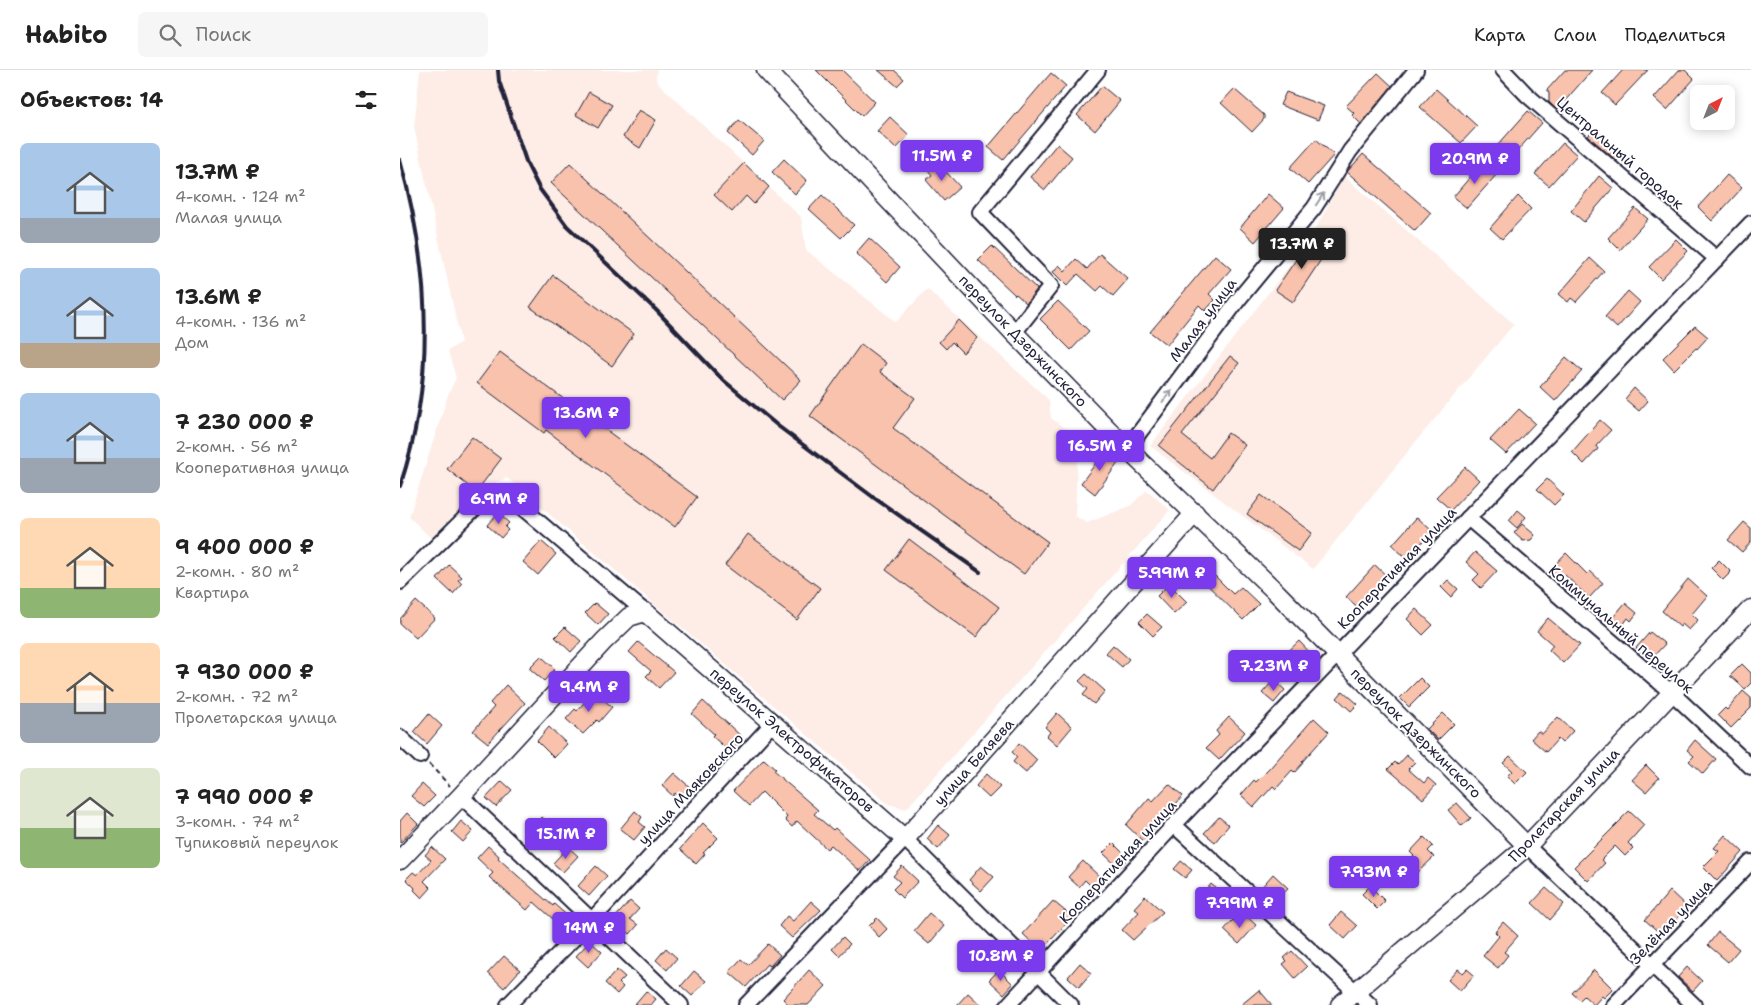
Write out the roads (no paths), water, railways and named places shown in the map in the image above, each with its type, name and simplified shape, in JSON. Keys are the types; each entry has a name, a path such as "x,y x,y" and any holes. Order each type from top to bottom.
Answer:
{"street":[{"name":"переулок Дзержинского","path":"766,70 1014,333 1127,449 1337,654 1527,846 1694,1005"},
{"path":"1014,333 1051,286 980,212 1098,70"},
{"name":"Малая улица","path":"1127,449 1238,300 1314,208 1350,151 1416,70"},
{"name":"Центральный городок","path":"1503,70 1527,95 1717,258"},
{"name":"Кооперативная улица","path":"1008,1005 1174,825 1751,223"},
{"name":"переулок Электрофикаторов","path":"400,582 481,502 498,494 512,500 645,612 905,839 1070,1005"},
{"name":"улица Беляева","path":"746,1005 905,839 1195,514"},
{"name":"Коммунальный переулок","path":"1468,518 1672,693 1751,768"},
{"name":"Пролетарская улица","path":"1340,1005 1527,846 1751,609"},
{"path":"400,860 604,642 629,617 645,612"},
{"name":"улица Маяковского","path":"508,1005 591,921 772,724"},
{"path":"400,736 420,756"},
{"path":"461,796 681,1005"},
{"path":"1174,825 1370,1005"},
{"name":"Зелёная улица","path":"1614,1005 1751,862"}],"railway":[{"path":"498,70 499,81 527,164 539,188 567,226 656,310 722,379 778,426 873,497 980,572"},
{"path":"400,160 418,241 425,323 424,364 419,405 412,446 400,486"}]}
